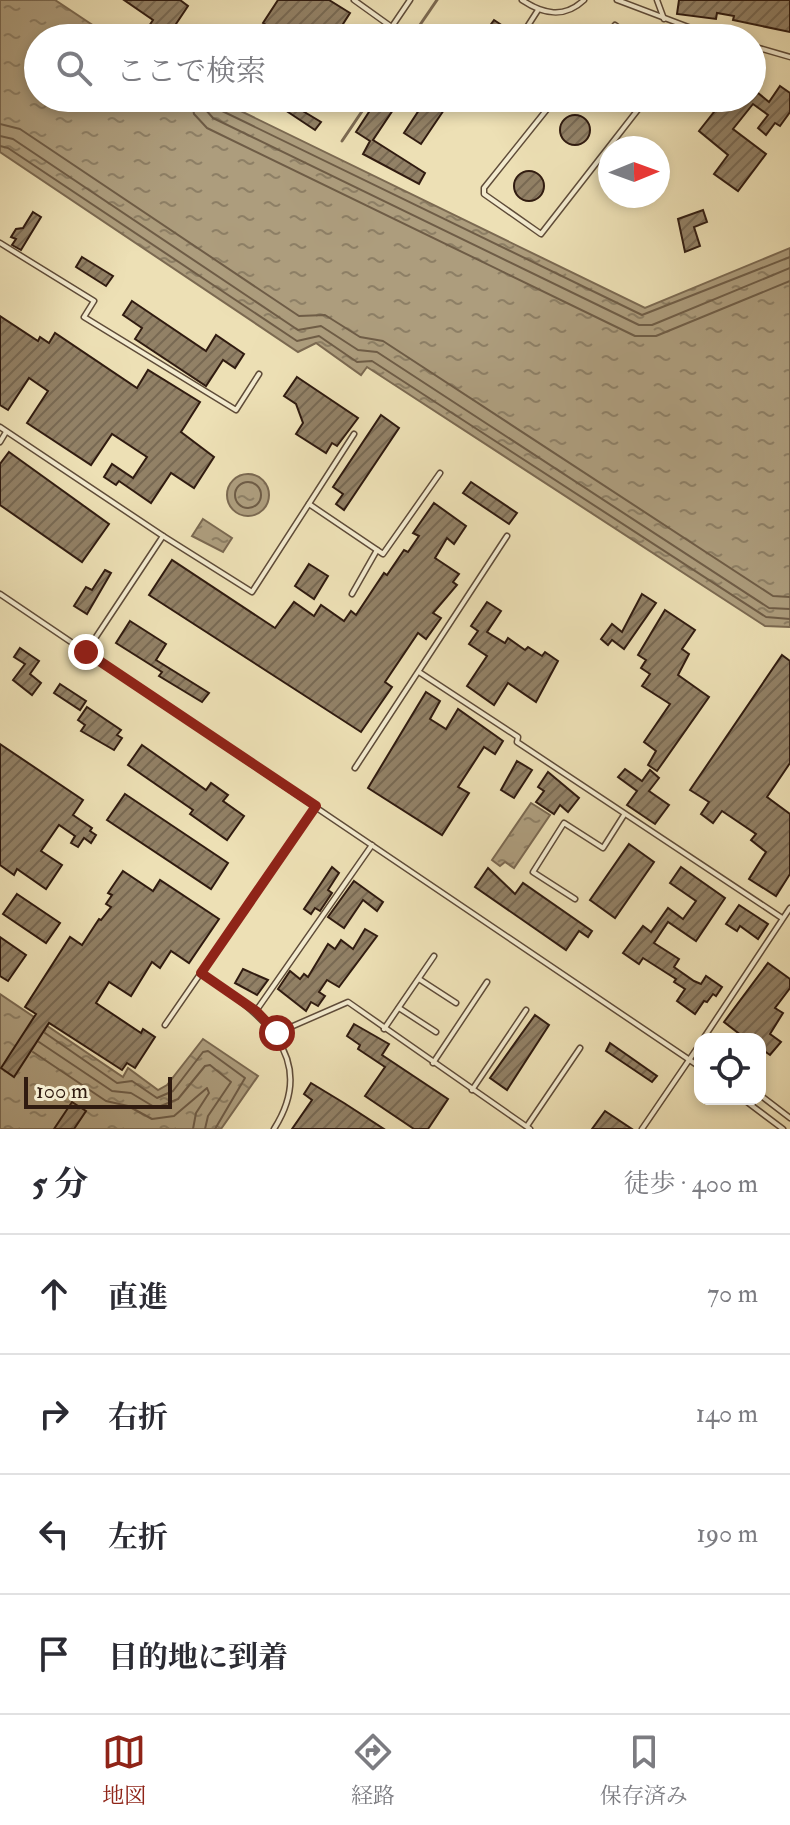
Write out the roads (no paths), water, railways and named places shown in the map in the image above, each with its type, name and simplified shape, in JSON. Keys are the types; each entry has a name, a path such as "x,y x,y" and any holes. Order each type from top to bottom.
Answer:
{"lane":[{"path":"354,0 391,24"},
{"path":"394,24 410,0"},
{"path":"522,0 538,10 557,14 573,10 584,0"},
{"path":"617,0 679,24"},
{"path":"657,0 664,19"},
{"path":"529,24 538,10"},
{"path":"766,50 790,57"},
{"path":"545,112 484,188 484,194 541,234 636,112"},
{"path":"0,243 94,301 84,317 236,410 259,374"},
{"path":"0,427 252,592 354,434"},
{"path":"0,442 6,432"},
{"path":"309,504 383,554 440,473"},
{"path":"86,652 163,536"},
{"path":"355,768 507,536"},
{"path":"352,594 377,550"},
{"path":"0,594 694,1062"},
{"path":"419,672 518,737 517,742 624,815 782,918"},
{"path":"165,1025 316,806"},
{"path":"575,899 533,872 564,823 603,848 624,815"},
{"path":"256,1011 372,845"},
{"path":"707,1033 790,908"},
{"path":"384,1029 434,956"},
{"path":"201,973 256,1011 277,1033 289,1082 274,1129"},
{"path":"419,979 456,1003"},
{"path":"433,1063 487,982"},
{"path":"277,1033 348,1002 528,1128 580,1048"},
{"path":"399,1008 436,1032"},
{"path":"472,1090 526,1010"},
{"path":"642,1129 694,1053"},
{"path":"690,1059 694,1059"},
{"path":"766,1100 790,1118"},
{"path":"751,1105 783,1129"}],"water":[{"path":"0,0 55,0 91,24 24,24 24,112 243,112 645,308 790,248 790,627 765,626 367,367 361,375 316,343 298,352 0,152"},
{"path":"248,474 263,480 269,495 263,510 248,516 233,510 227,495 233,480"},
{"path":"203,519 232,538 223,552 192,536"},
{"path":"531,803 550,815 514,868 505,862 500,866 492,860"},
{"path":"0,994 123,1077 128,1068 158,1090 167,1085 203,1039 258,1076 221,1129 0,1129"}],"waterway":[{"path":"421,24 437,0"},
{"path":"342,141 362,112"}]}
